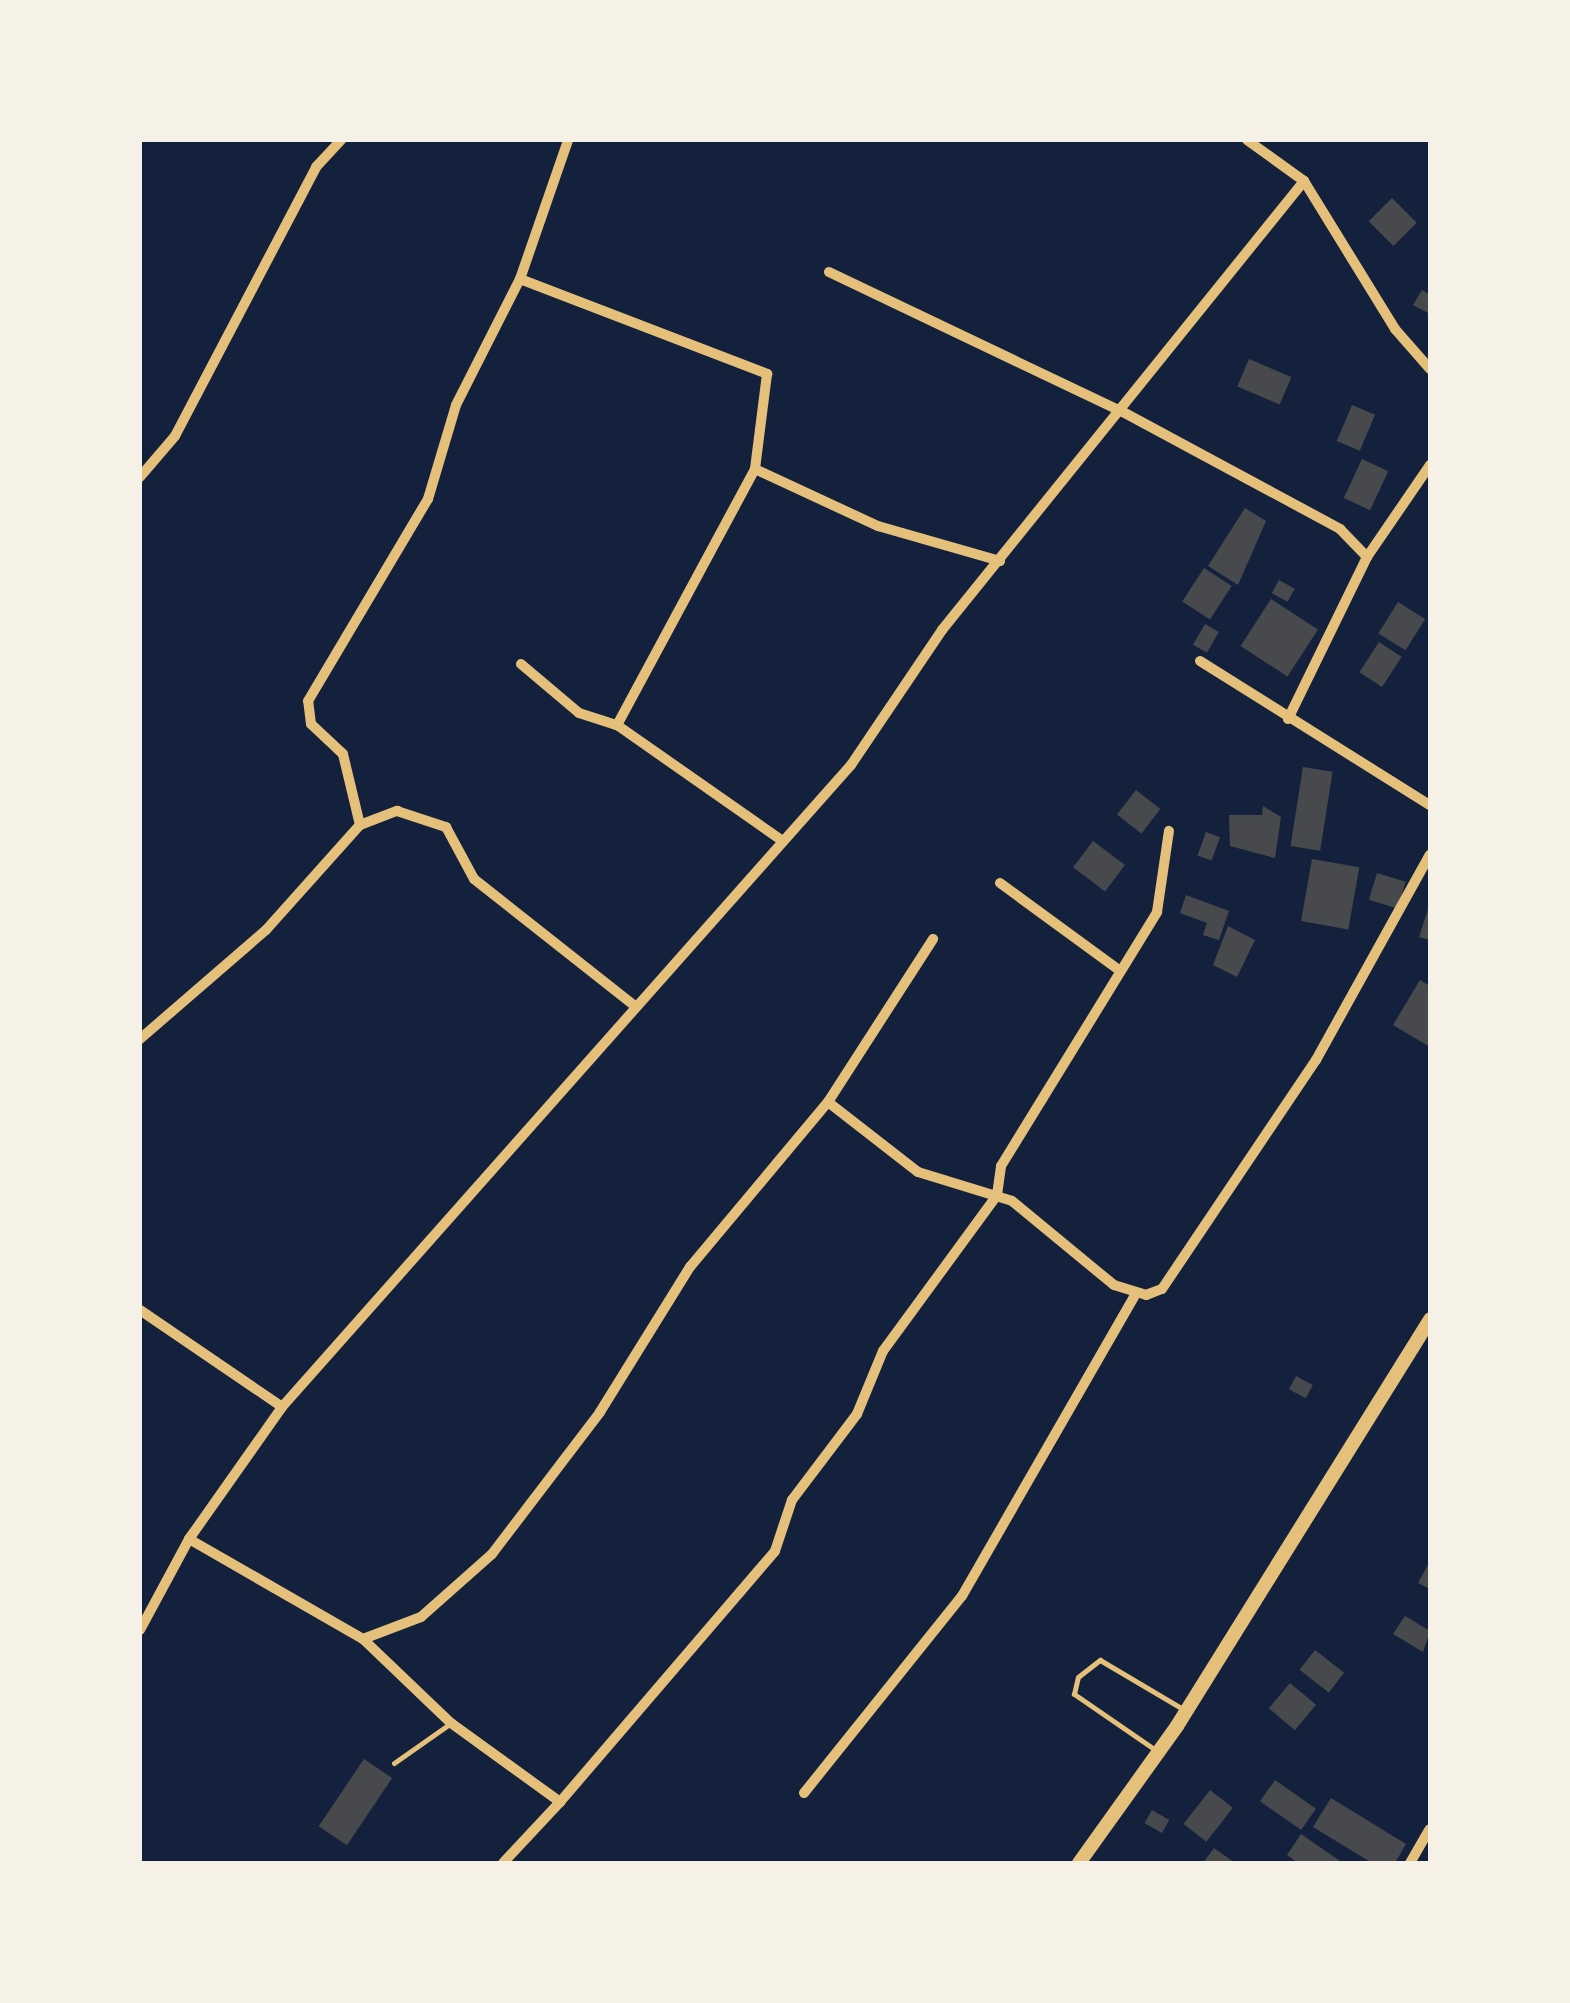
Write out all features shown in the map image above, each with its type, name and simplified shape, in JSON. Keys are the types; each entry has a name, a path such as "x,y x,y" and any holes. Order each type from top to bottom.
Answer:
{"main road":[{"path":"1079,1863 1159,1753 1430,1319"}],"street":[{"path":"140,477 174,436 316,167 340,140"},
{"path":"360,825 343,754 311,724 308,701 404,550 456,405 520,279 568,140"},
{"path":"1246,140 1304,182 1395,330 1430,369"},
{"path":"140,1630 189,1539 282,1407 874,737 1000,561 1304,182"},
{"path":"829,272 1123,412 1340,529 1367,557"},
{"path":"520,279 767,374 755,469 616,725"},
{"path":"1288,719 1367,557 1430,465"},
{"path":"755,469 878,526 1000,561"},
{"path":"1200,661 1430,805"},
{"path":"521,664 591,721 616,725 780,839"},
{"path":"140,1040 266,930 360,825 396,811 446,827 474,880 636,1008"},
{"path":"503,1863 744,1597 792,1500 858,1414 882,1350 997,1195 1001,1166 1157,912 1169,830"},
{"path":"828,1102 918,1172 997,1195 1096,1274 1136,1293 1162,1289 1195,1252 1430,854"},
{"path":"1000,883 1119,970"},
{"path":"364,1639 421,1617 492,1554 600,1412 690,1266 828,1102 933,939"},
{"path":"804,1793 962,1596 1136,1293"},
{"path":"140,1310 282,1407"},
{"path":"189,1539 364,1639 451,1723 560,1802"},
{"path":"1410,1863 1430,1830"}],"lane":[{"path":"1159,1753 1074,1694 1078,1677 1100,1660 1186,1710"},
{"path":"394,1762 451,1723"}],"building":[{"path":"1392,198 1417,223 1393,246 1369,221"},
{"path":"1422,290 1430,295 1430,314 1413,305"},
{"path":"1249,359 1291,377 1280,405 1237,387"},
{"path":"1352,405 1375,415 1360,451 1337,441"},
{"path":"1362,459 1388,471 1370,510 1344,498"},
{"path":"1245,508 1266,521 1238,585 1208,566"},
{"path":"1204,568 1232,586 1210,620 1182,602"},
{"path":"1279,580 1295,589 1287,602 1272,593"},
{"path":"1271,599 1318,629 1287,676 1241,646"},
{"path":"1398,602 1425,619 1406,650 1378,633"},
{"path":"1205,624 1219,632 1207,653 1193,645"},
{"path":"1379,642 1402,657 1382,687 1359,672"},
{"path":"1303,767 1333,772 1320,851 1290,846"},
{"path":"1136,790 1160,809 1141,834 1117,814"},
{"path":"1263,806 1281,817 1275,858 1230,846 1229,815 1262,815"},
{"path":"1206,832 1220,837 1212,861 1197,855"},
{"path":"1093,841 1125,865 1105,891 1073,867"},
{"path":"1312,859 1359,867 1348,929 1301,921"},
{"path":"1377,873 1406,882 1398,909 1369,900"},
{"path":"1186,895 1229,911 1219,940 1203,935 1207,923 1180,913"},
{"path":"1430,903 1430,940 1419,937"},
{"path":"1228,926 1255,940 1237,977 1213,965"},
{"path":"1420,980 1430,986 1430,1047 1393,1025"},
{"path":"1296,1376 1313,1385 1306,1398 1289,1389"},
{"path":"1430,1561 1430,1589 1418,1583"},
{"path":"1405,1616 1430,1631 1423,1652 1393,1634"},
{"path":"1315,1650 1344,1673 1329,1692 1300,1670"},
{"path":"1290,1683 1316,1705 1295,1730 1269,1708"},
{"path":"364,1759 392,1778 347,1845 319,1826"},
{"path":"1275,1780 1316,1809 1301,1830 1260,1801"},
{"path":"1210,1790 1233,1808 1206,1842 1184,1824"},
{"path":"1331,1798 1406,1844 1395,1863 1372,1863 1313,1827"},
{"path":"1152,1810 1169,1820 1162,1833 1144,1823"},
{"path":"1301,1834 1343,1863 1298,1863 1287,1855"},
{"path":"1214,1848 1235,1863 1203,1863"}]}
